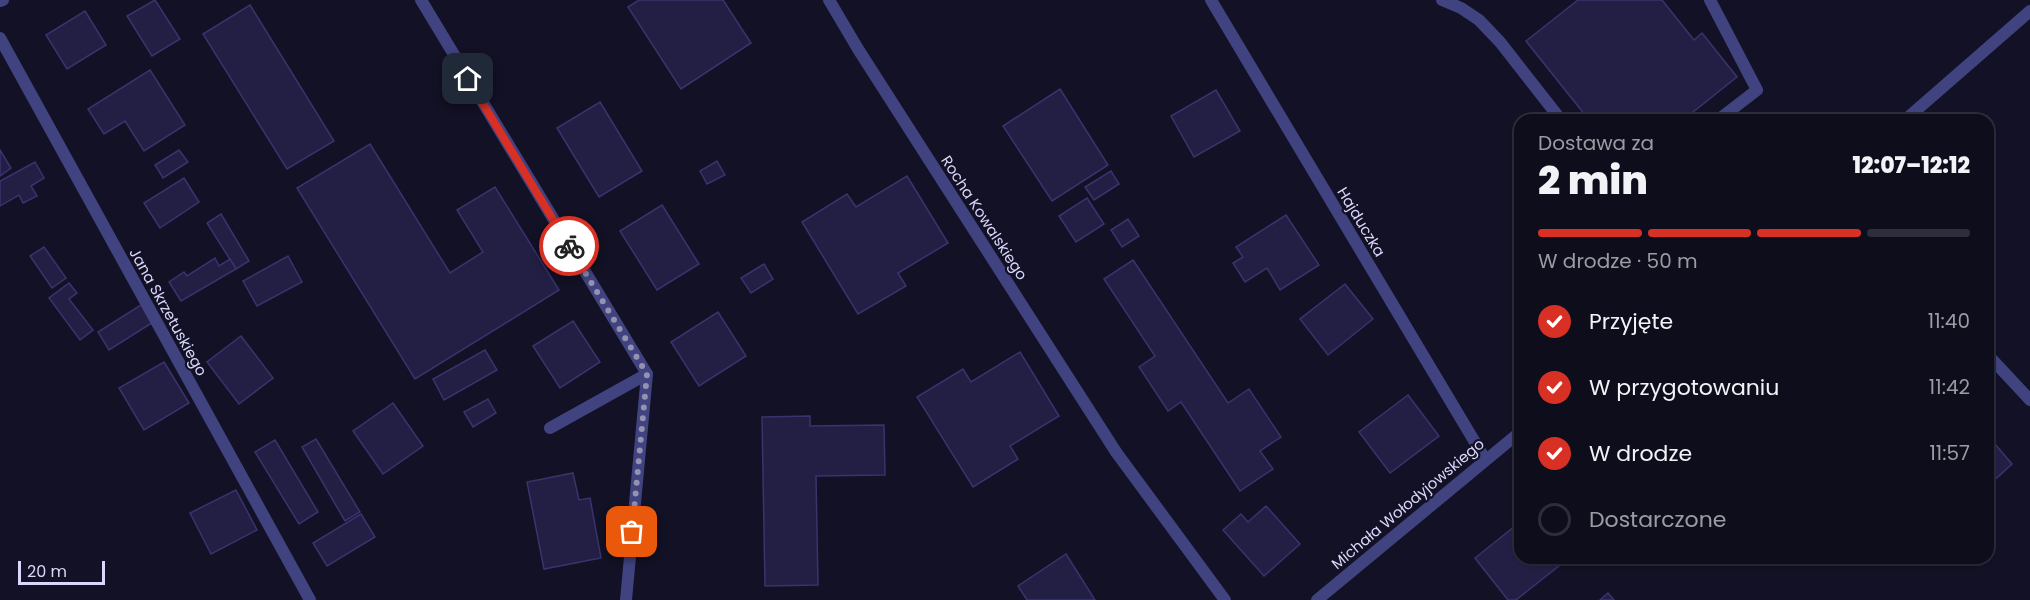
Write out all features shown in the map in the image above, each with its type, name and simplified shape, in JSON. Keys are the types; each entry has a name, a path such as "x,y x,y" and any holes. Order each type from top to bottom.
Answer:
{"street":[{"path":"421,0 647,374 626,600"},
{"name":"Rocha Kowalskiego","path":"829,0 1116,452 1225,600"},
{"name":"Hajduczka","path":"1211,0 1485,459"},
{"path":"1710,0 1757,90 1726,114"},
{"path":"1451,1 1479,20 1500,42 1556,114"},
{"path":"1912,114 2030,11"},
{"name":"Jana Skrzetuskiego","path":"0,38 310,600"},
{"path":"1994,361 2030,400"},
{"path":"550,428 647,374"},
{"name":"Michała Wołodyjowskiego","path":"1317,600 1514,437"}],"building":[{"path":"155,0 180,39 152,56 127,16"},
{"path":"639,0 723,0 751,43 681,89 628,7"},
{"path":"1578,0 1662,0 1694,40 1702,33 1737,77 1691,114 1584,114 1526,41"},
{"path":"250,5 334,141 287,169 203,34"},
{"path":"85,11 106,45 67,69 46,35"},
{"path":"150,70 185,125 144,151 125,121 104,134 88,109"},
{"path":"1060,89 1108,165 1052,201 1003,126"},
{"path":"1216,90 1240,131 1194,157 1171,116"},
{"path":"600,102 642,171 599,197 557,128"},
{"path":"370,144 450,273 483,252 457,210 495,187 559,290 415,379 297,188"},
{"path":"0,150 11,168 0,176"},
{"path":"179,150 188,162 163,178 155,165"},
{"path":"717,161 725,175 707,184 700,171"},
{"path":"35,162 44,178 31,186 37,196 23,203 19,195 0,206 0,181"},
{"path":"1111,171 1119,184 1094,200 1085,187"},
{"path":"907,176 948,243 898,273 906,286 858,314 802,222 847,194 856,207"},
{"path":"184,178 199,202 160,228 144,203"},
{"path":"1087,198 1104,224 1076,242 1059,216"},
{"path":"662,205 699,264 657,290 620,231"},
{"path":"221,214 249,261 236,269 207,223"},
{"path":"1286,215 1319,265 1280,290 1267,268 1245,282 1233,263 1243,257 1236,247"},
{"path":"1128,219 1139,236 1122,247 1111,230"},
{"path":"44,247 66,278 52,288 30,256"},
{"path":"288,256 302,282 257,306 243,281"},
{"path":"215,258 219,266 230,259 236,269 181,301 169,282 184,272 187,276"},
{"path":"1133,260 1228,403 1249,389 1281,437 1260,451 1273,469 1240,491 1181,402 1168,411 1139,367 1155,356 1104,279"},
{"path":"764,264 773,279 751,293 741,278"},
{"path":"69,283 77,293 69,299 93,330 80,340 49,298"},
{"path":"1345,284 1373,319 1328,355 1300,319"},
{"path":"144,303 155,321 109,350 98,332"},
{"path":"718,312 746,356 699,386 671,342"},
{"path":"573,321 600,362 560,388 533,346"},
{"path":"241,336 273,378 239,404 207,362"},
{"path":"485,350 497,370 444,400 433,379"},
{"path":"1020,352 1059,416 1010,446 1018,459 973,487 917,397 963,369 971,382"},
{"path":"164,362 189,403 144,430 119,388"},
{"path":"1408,395 1439,436 1390,473 1359,432"},
{"path":"488,399 496,413 473,427 464,412"},
{"path":"393,403 423,446 383,474 353,431"},
{"path":"810,416 810,426 884,425 885,475 816,476 818,585 765,586 762,417"},
{"path":"316,439 360,512 345,521 302,447"},
{"path":"275,440 318,512 299,524 255,452"},
{"path":"1994,443 2012,464 1994,480"},
{"path":"573,473 579,500 590,498 601,558 544,569 527,482"},
{"path":"236,490 257,530 211,554 190,513"},
{"path":"1266,506 1300,544 1264,576 1223,530 1241,514 1248,522"},
{"path":"361,514 375,537 327,566 313,543"},
{"path":"1514,527 1514,564 1561,564 1516,600 1508,600 1475,558"},
{"path":"1066,554 1095,600 1027,600 1018,586"},
{"path":"1608,593 1614,600 1600,600"}],"way so far":[{"path":"569,246 647,374 632,532"}],"route":[{"path":"468,79 569,246"}]}
